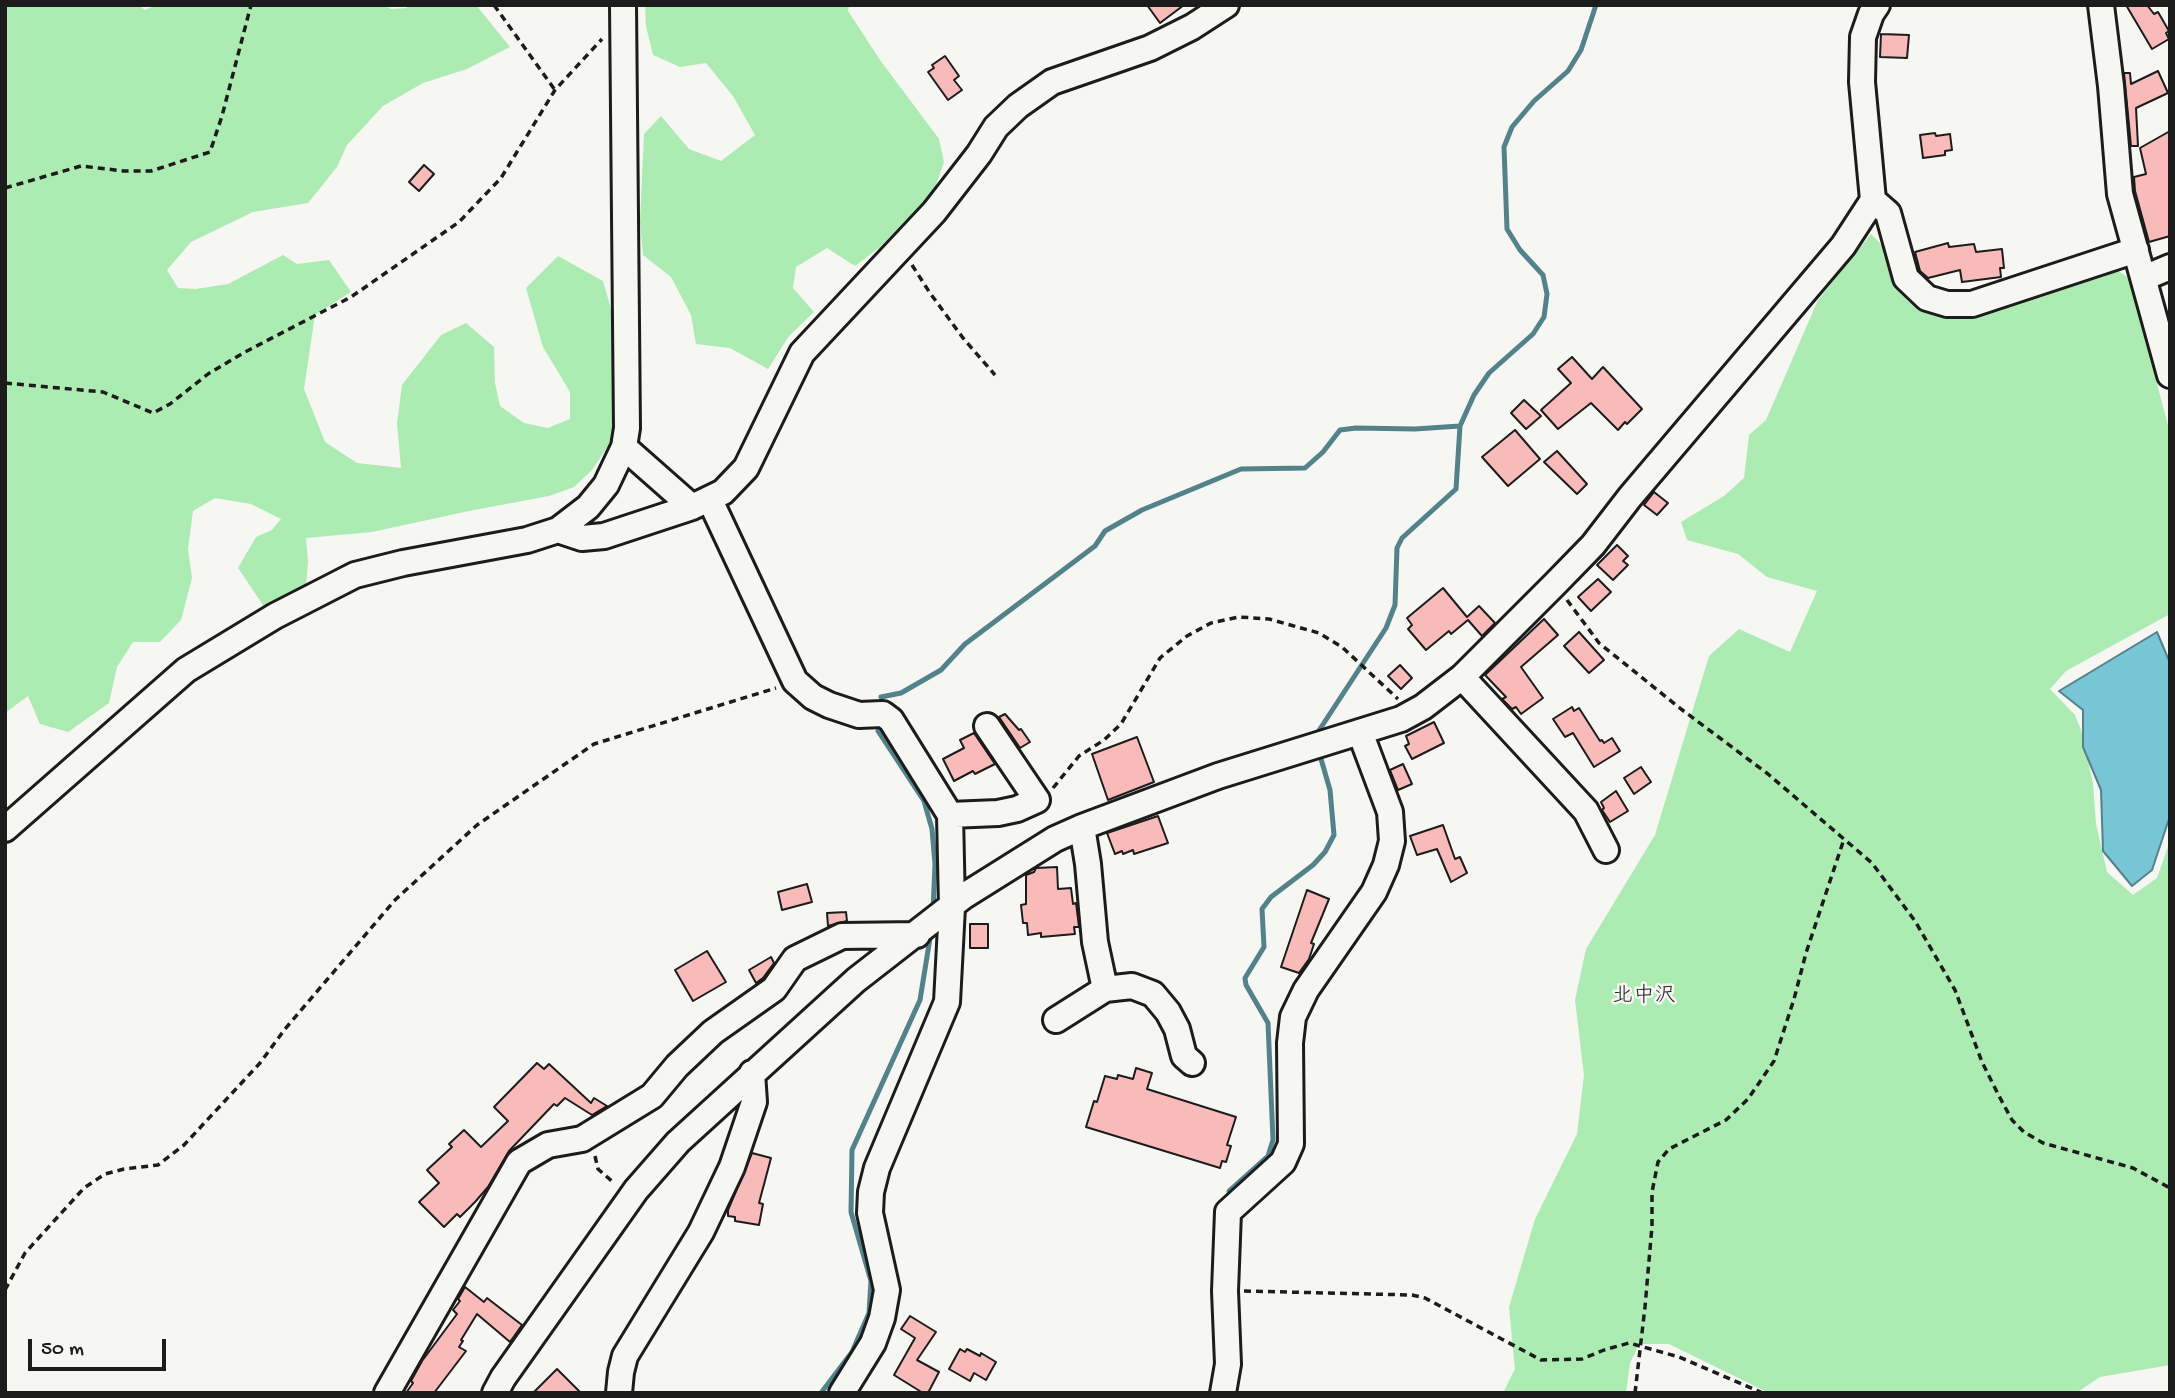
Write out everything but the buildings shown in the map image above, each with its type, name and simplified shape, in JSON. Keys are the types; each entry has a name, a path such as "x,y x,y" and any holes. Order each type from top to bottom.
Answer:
{"street":[{"path":"558,530 582,537 604,536 701,503 735,482 746,468 802,354 934,212 996,127 1036,92 1052,82 1150,48 1192,27 1226,5"},
{"path":"495,1393 636,1190 678,1142 856,980 964,896 1055,839 1082,827 1218,776 1401,719 1462,677 1555,584 1592,545 1843,246 1873,200 1862,82 1863,37 1877,5"},
{"path":"2101,5 2111,86 2119,194 2170,375"},
{"path":"5,829 186,670 320,591 367,572 527,540 558,530 588,507 606,485 624,447 627,428 623,14"},
{"path":"1873,200 1888,213 1906,278 1927,298 1947,304 1972,304 2136,250"},
{"path":"2144,278 2170,267"},
{"path":"624,447 701,503 795,681 813,697 829,705 859,715 883,714 891,720 950,815 952,907 947,1002 877,1168 871,1192 872,1228 883,1263 887,1290 882,1318 873,1343 842,1393"},
{"path":"1462,677 1586,811 1606,850"},
{"path":"950,815 1007,811 1037,800 987,726"},
{"path":"1223,1393 1228,1364 1225,1291 1228,1212 1283,1161 1291,1144 1290,1043 1293,1017 1306,990 1374,892 1386,865 1392,841 1390,811 1360,732"},
{"path":"1082,827 1095,942 1105,989"},
{"path":"387,1393 519,1162 548,1145 582,1139 652,1096 677,1066 713,1032 774,989 795,958 842,936 916,935"},
{"path":"1056,1020 1105,989 1132,986 1153,994 1168,1012 1177,1029 1184,1056 1192,1063"},
{"path":"620,1393 625,1356 701,1232 732,1167 754,1102 752,1073"}],"path":[{"path":"5,188 81,166 151,171 210,152 222,117 251,5"},
{"path":"494,5 555,90"},
{"path":"5,383 103,392 153,413 170,404 208,374 351,296 459,222 501,178 555,90 623,14"},
{"path":"902,248 936,302 995,375"},
{"path":"1555,584 1598,643 1768,774 1872,863 1922,932 1955,990 1982,1062 2012,1120 2024,1132 2043,1143 2133,1168 2170,1188"},
{"path":"1037,800 1048,794 1079,756 1104,740 1121,724 1160,658 1187,636 1211,623 1239,617 1269,619 1319,633 1342,646 1412,713"},
{"path":"5,1290 24,1253 84,1188 105,1174 158,1165 184,1145 260,1063 285,1029 395,900 477,825 594,744 795,681"},
{"path":"1635,1393 1642,1346 1652,1226 1652,1192 1658,1162 1668,1149 1726,1120 1748,1099 1774,1060 1844,839"},
{"path":"594,1132 598,1169 613,1182 636,1190"},
{"path":"1225,1291 1412,1295 1425,1298 1541,1360 1582,1359 1629,1343 1679,1357 1763,1393"}],"green space":[{"path":"5,5 138,5 145,10 156,5 384,5 391,9 407,8 406,5 476,5 510,47 467,69 423,83 383,106 347,145 337,167 308,203 253,212 191,242 167,270 178,288 196,289 228,284 283,255 297,264 329,260 351,292 315,315 304,389 325,442 357,463 401,468 397,423 402,385 441,335 466,323 494,347 495,383 500,406 524,423 548,428 570,419 570,392 543,347 526,288 558,256 603,281 617,330 616,434 592,470 574,487 549,496 372,532 306,538 306,586 265,608 238,568 256,537 272,530 281,519 251,504 215,498 193,511 188,549 192,578 181,620 160,642 133,642 117,667 109,703 68,732 40,724 28,696 5,713"},
{"path":"645,5 849,5 848,11 880,60 939,139 944,162 934,191 880,247 855,266 827,248 796,267 793,288 814,312 789,336 768,369 730,348 696,344 691,315 671,277 643,255 640,221 644,134 661,116 689,149 721,161 755,135 733,96 706,63 680,67 653,55 646,26"},
{"path":"1871,234 1954,319 2118,271 2129,278 2170,433 2170,614 2066,671 2050,689 2075,715 2081,730 2093,783 2096,824 2107,872 2133,895 2157,878 2170,841 2170,1365 2100,1377 2079,1391 2059,1393 1769,1393 1669,1344 1639,1344 1630,1363 1626,1393 1503,1393 1515,1369 1509,1307 1535,1219 1577,1134 1584,1075 1575,1000 1586,949 1655,835 1709,656 1739,629 1790,652 1817,591 1767,577 1738,554 1687,540 1681,522 1724,496 1744,478 1749,435 1766,420 1818,300"}],"water":[{"path":"2157,632 2170,663 2170,816 2152,870 2132,886 2103,851 2101,790 2083,747 2083,710 2059,691"}],"waterway":[{"path":"1317,739 1318,732 1386,628 1395,605 1397,548 1402,538 1456,489 1460,426 1474,395 1489,373 1533,334 1544,317 1547,294 1543,275 1520,250 1507,229 1504,147 1512,127 1534,101 1568,71 1581,50 1596,5"},
{"path":"881,697 901,693 941,670 965,644 1095,546 1105,531 1142,510 1241,469 1305,468 1323,452 1340,430 1460,426"},
{"path":"878,731 924,801 932,829 935,864 933,911"},
{"path":"1229,1191 1268,1156 1273,1140 1268,1023 1246,985 1245,978 1264,947 1262,909 1271,897 1313,865 1325,852 1334,835 1330,790 1319,752"},
{"path":"821,1393 852,1352 869,1313 871,1281 851,1212 852,1150 920,1000 931,932"}],"district":[{"name":"北中沢","path":"1644,998"}]}
